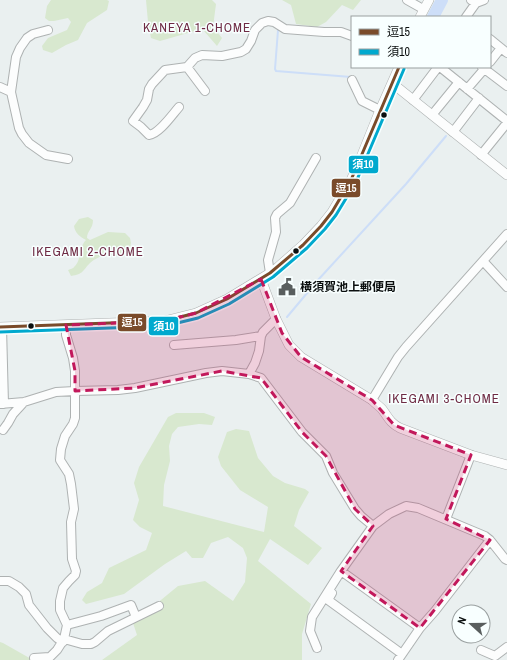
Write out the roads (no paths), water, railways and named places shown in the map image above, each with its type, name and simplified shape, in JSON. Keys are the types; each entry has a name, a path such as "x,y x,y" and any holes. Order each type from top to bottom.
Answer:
{"street":[{"path":"407,0 422,13 428,0"},
{"path":"467,16 477,1"},
{"path":"179,107 154,134 149,135 133,121 147,100 149,89 152,84 165,70 187,66 195,58 202,55 222,56 237,53 246,49 256,30 262,23 268,21 274,22 285,29 341,32 351,36"},
{"path":"48,30 33,34 27,38 20,48 16,57 11,92 19,128 29,143 46,155 68,159"},
{"path":"491,40 504,51 491,61"},
{"path":"187,66 205,91"},
{"path":"373,526 355,509 333,473 326,456 297,426 260,378 249,374 222,370 135,388 56,392 24,402 2,404 1,327 164,321 196,313 227,299 261,279 278,267 303,245 332,212 351,180 399,68"},
{"path":"413,100 438,68"},
{"path":"440,68 507,122 482,155"},
{"path":"467,89 484,68 507,86"},
{"path":"352,80 362,101 380,110"},
{"path":"432,115 459,82"},
{"path":"392,83 507,175"},
{"path":"0,87 11,92"},
{"path":"453,132 479,98"},
{"path":"270,273 268,260 276,232 275,218 277,214 290,204 316,158"},
{"path":"372,400 398,357 406,347 507,234"},
{"path":"483,261 507,287"},
{"path":"261,279 276,320 290,345 301,357 372,400 382,409 394,425 471,454 507,465"},
{"path":"249,374 259,351 261,336 276,320"},
{"path":"34,658 50,657 57,650 63,640 67,625 60,610 60,601 63,588 76,575 72,559 71,522 74,510 70,474 60,460 61,449 65,436 75,418 75,371 73,358 66,335 66,325"},
{"path":"174,345 236,340 261,336"},
{"path":"2,430 13,414 24,402"},
{"path":"446,520 471,454"},
{"path":"317,648 310,631 312,617 330,588 373,526 389,514 406,506 418,508 485,536 507,560"},
{"path":"330,588 334,591 328,600 400,657 420,628 490,540"},
{"path":"341,571 420,628"},
{"path":"0,581 9,581 19,587 26,594 29,605 57,638 82,644 91,644 108,631 159,606"},
{"path":"67,625 101,616 131,605 136,617"},
{"path":"481,650 495,656 507,647"}],"waterway":[{"path":"434,16 442,0"},
{"path":"278,30 276,71 351,77"},
{"path":"287,317 318,280 406,184 446,136"}],"place":[{"name":"横須賀池上郵便局","path":"287,287"}],"district":[{"name":"KANEYA 1-CHOME","path":"197,27"},
{"name":"IKEGAMI 2-CHOME","path":"88,251"},
{"name":"IKEGAMI 3-CHOME","path":"444,398"}]}
